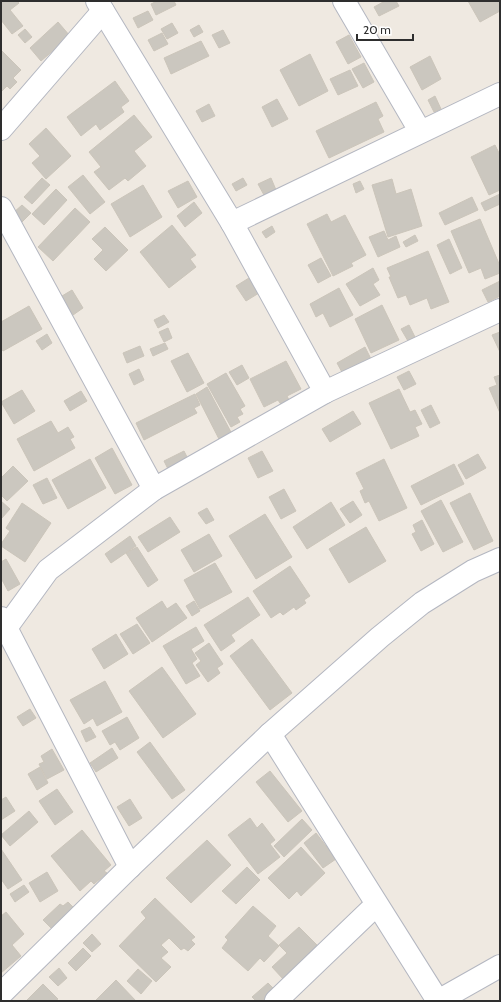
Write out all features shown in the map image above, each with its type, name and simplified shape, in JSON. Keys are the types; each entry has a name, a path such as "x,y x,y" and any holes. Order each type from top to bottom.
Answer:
{"street":[{"path":"344,1 420,131"},
{"path":"1,129 100,6 232,223 325,392"},
{"path":"232,223 420,131 500,94"},
{"path":"1,208 154,489"},
{"path":"130,867 4,623 48,570 154,489 325,392 500,310"},
{"path":"1,994 130,867 270,734 380,637 422,603 472,571 500,559"},
{"path":"270,734 438,1001 500,966"},
{"path":"276,1001 376,904"}],"building":[{"path":"1,1 17,1 19,3 10,10 23,26 12,34 1,20"},
{"path":"157,1 174,1 176,5 156,15 151,4"},
{"path":"385,1 396,1 399,6 379,16 374,7"},
{"path":"468,1 500,1 500,11 480,22"},
{"path":"148,11 153,20 138,28 133,18"},
{"path":"58,22 70,36 41,61 30,48"},
{"path":"172,23 178,33 167,39 161,29"},
{"path":"199,25 203,32 194,37 190,30"},
{"path":"25,29 32,37 25,43 18,35"},
{"path":"223,30 230,43 219,48 212,35"},
{"path":"162,33 168,44 154,51 148,40"},
{"path":"349,35 361,57 348,64 336,42"},
{"path":"201,41 209,56 171,74 164,58"},
{"path":"1,50 21,70 13,78 17,82 10,89 7,86 1,92"},
{"path":"310,54 328,91 299,106 280,70"},
{"path":"430,56 441,79 422,90 410,67"},
{"path":"364,63 374,82 363,88 352,69"},
{"path":"350,70 358,86 338,95 330,79"},
{"path":"115,81 129,101 121,107 124,112 100,130 96,124 81,136 67,117"},
{"path":"435,96 441,109 434,112 428,100"},
{"path":"277,99 288,119 272,127 262,107"},
{"path":"376,102 383,116 378,119 384,132 329,158 316,131"},
{"path":"209,104 215,116 202,122 196,111"},
{"path":"134,115 152,137 134,151 146,166 128,181 125,178 109,190 94,172 101,167 89,152"},
{"path":"46,128 71,156 46,179 32,163 40,156 29,144"},
{"path":"495,145 500,155 500,190 489,195 471,157"},
{"path":"83,175 105,202 90,214 68,187"},
{"path":"42,178 50,185 32,204 24,197"},
{"path":"243,178 247,185 236,191 232,184"},
{"path":"271,178 276,190 264,195 258,184"},
{"path":"392,179 396,194 411,189 422,226 388,237 372,185"},
{"path":"188,181 197,197 178,208 168,191"},
{"path":"360,181 364,189 356,193 353,184"},
{"path":"143,185 162,217 130,237 111,204"},
{"path":"56,189 67,200 44,225 32,214"},
{"path":"500,194 500,204 485,211 481,203"},
{"path":"472,197 478,210 445,225 439,213"},
{"path":"194,202 202,213 185,227 177,216"},
{"path":"22,205 31,213 22,222 13,213"},
{"path":"75,208 90,222 53,261 38,247"},
{"path":"327,214 331,222 345,215 366,255 351,263 353,266 333,276 307,224"},
{"path":"480,219 500,266 500,273 485,279 481,268 469,273 451,231"},
{"path":"172,225 196,255 190,259 196,267 169,288 140,252"},
{"path":"272,226 275,232 266,238 262,232"},
{"path":"105,227 128,250 106,271 94,259 103,250 92,239"},
{"path":"384,231 388,240 396,236 400,247 378,257 369,237"},
{"path":"415,235 418,241 406,247 403,242"},
{"path":"449,239 462,268 450,274 437,245"},
{"path":"428,251 449,302 431,309 427,298 410,305 406,295 398,298 389,277 391,277 387,268"},
{"path":"321,258 331,276 318,283 308,265"},
{"path":"373,268 379,280 373,284 380,295 360,306 346,284"},
{"path":"249,278 259,293 246,301 236,286"},
{"path":"500,281 500,296 488,302 482,290"},
{"path":"339,288 353,315 330,327 323,313 316,317 310,304"},
{"path":"72,290 83,308 73,315 62,296"},
{"path":"382,305 399,340 371,353 355,319"},
{"path":"29,306 42,329 3,351 1,348 1,322"},
{"path":"164,315 169,322 158,328 154,320"},
{"path":"409,325 415,337 408,341 401,329"},
{"path":"168,328 172,338 164,342 159,332"},
{"path":"500,332 500,352 492,335"},
{"path":"47,334 52,343 42,350 36,341"},
{"path":"165,343 168,349 153,356 150,349"},
{"path":"140,346 144,356 127,363 123,353"},
{"path":"365,347 371,359 343,374 337,363"},
{"path":"188,353 204,383 187,392 171,361"},
{"path":"286,361 301,389 287,396 290,402 282,406 278,400 264,407 250,379"},
{"path":"242,365 249,378 237,385 229,372"},
{"path":"139,369 144,380 134,385 129,374"},
{"path":"409,371 416,384 404,390 397,377"},
{"path":"226,373 245,406 240,409 243,414 237,417 240,422 231,427 207,384"},
{"path":"500,375 500,413 489,388 497,385 494,377"},
{"path":"207,387 232,434 220,441 196,394"},
{"path":"399,389 410,412 415,410 422,424 415,427 419,436 391,449 369,403"},
{"path":"22,390 35,411 14,424 1,402"},
{"path":"81,391 87,401 70,411 64,401"},
{"path":"195,394 200,405 194,408 197,413 144,440 136,423"},
{"path":"431,405 440,423 430,428 421,410"},
{"path":"353,411 361,424 330,442 322,429"},
{"path":"51,421 58,433 68,427 74,437 70,439 75,448 34,471 17,439"},
{"path":"112,448 132,485 115,494 95,458"},
{"path":"184,451 189,461 169,471 164,461"},
{"path":"262,451 273,471 258,478 248,458"},
{"path":"478,454 486,468 466,479 458,465"},
{"path":"90,459 106,488 68,509 52,480"},
{"path":"384,459 407,508 379,521 369,501 365,503 360,491 364,489 356,473"},
{"path":"454,464 464,484 421,505 411,486"},
{"path":"13,466 28,481 7,501 1,495 1,478"},
{"path":"47,478 57,498 43,504 33,485"},
{"path":"284,489 296,511 281,519 269,497"},
{"path":"470,493 493,541 474,550 450,503"},
{"path":"441,500 463,542 443,552 421,511"},
{"path":"1,501 10,509 1,519"},
{"path":"353,501 362,515 350,523 340,509"},
{"path":"331,502 345,525 307,549 293,527"},
{"path":"22,503 51,523 25,562 1,546 10,531 6,528"},
{"path":"207,508 214,520 206,524 198,513"},
{"path":"265,514 292,557 256,579 229,536"},
{"path":"170,517 180,532 148,552 138,537"},
{"path":"422,520 434,544 421,551 412,534 416,532 413,525"},
{"path":"366,527 386,561 349,583 329,549"},
{"path":"209,534 222,556 194,572 181,550"},
{"path":"130,536 136,546 111,563 105,554"},
{"path":"137,547 158,580 148,587 126,553"},
{"path":"6,559 20,584 8,591 1,578 1,562"},
{"path":"215,563 232,592 200,609 184,580"},
{"path":"290,566 310,596 304,600 306,603 296,610 294,607 283,615 280,612 271,618 253,591"},
{"path":"248,597 260,615 231,635 235,641 221,651 204,625"},
{"path":"162,601 167,609 176,603 187,618 152,642 136,618"},
{"path":"194,601 200,611 192,616 186,606"},
{"path":"137,624 150,643 133,654 120,634"},
{"path":"196,627 204,641 191,649 197,659 192,663 200,676 186,684 163,646"},
{"path":"116,634 128,654 104,669 92,649"},
{"path":"252,639 292,693 270,710 230,656"},
{"path":"209,643 223,664 217,668 220,673 208,682 196,665 201,661 195,653"},
{"path":"162,667 196,714 163,738 129,691"},
{"path":"105,681 122,712 97,726 93,718 84,724 70,700"},
{"path":"30,709 36,718 23,726 17,717"},
{"path":"127,717 139,738 120,750 115,742 110,745 102,731"},
{"path":"90,727 96,737 86,742 81,731"},
{"path":"150,742 185,790 172,799 137,752"},
{"path":"112,748 118,758 96,772 90,763"},
{"path":"52,749 64,770 47,779 39,764 44,762 41,756"},
{"path":"40,767 48,783 37,790 28,774"},
{"path":"270,771 302,811 288,822 256,782"},
{"path":"57,789 73,812 55,825 39,801"},
{"path":"6,797 15,811 1,820 1,800"},
{"path":"130,799 142,818 129,826 117,807"},
{"path":"29,811 38,822 10,846 1,835"},
{"path":"250,818 257,828 262,823 275,840 270,844 280,857 258,874 228,835"},
{"path":"302,819 312,830 284,857 274,846"},
{"path":"82,830 111,865 104,871 107,873 94,884 91,881 80,891 51,856"},
{"path":"316,833 336,859 323,868 304,843"},
{"path":"207,840 231,865 191,903 166,878"},
{"path":"301,847 325,873 301,896 297,891 289,899 268,878"},
{"path":"1,849 22,880 8,889 1,879"},
{"path":"247,867 260,880 236,904 222,891"},
{"path":"47,872 58,891 40,902 29,883"},
{"path":"24,885 29,892 15,902 10,894"},
{"path":"155,898 195,937 191,940 195,944 188,951 184,948 181,950 169,938 161,945 168,952 161,958 171,967 156,982 119,946 146,918 141,912"},
{"path":"68,902 76,910 54,931 43,920 60,904 63,906"},
{"path":"253,906 276,926 268,936 279,946 264,962 260,958 248,971 222,948 228,940 225,937"},
{"path":"6,912 24,934 12,945 21,956 1,973 1,916"},
{"path":"299,927 319,947 284,980 272,967 287,953 279,945"},
{"path":"92,934 101,944 92,952 83,943"},
{"path":"83,948 91,956 76,971 68,963"},
{"path":"59,968 67,978 58,986 49,977"},
{"path":"138,969 152,981 141,994 127,981"},
{"path":"116,980 136,1001 95,1001"},
{"path":"268,983 277,992 267,1001 256,1001 252,997"},
{"path":"43,984 58,999 55,1001 28,1001 27,1000"}]}
